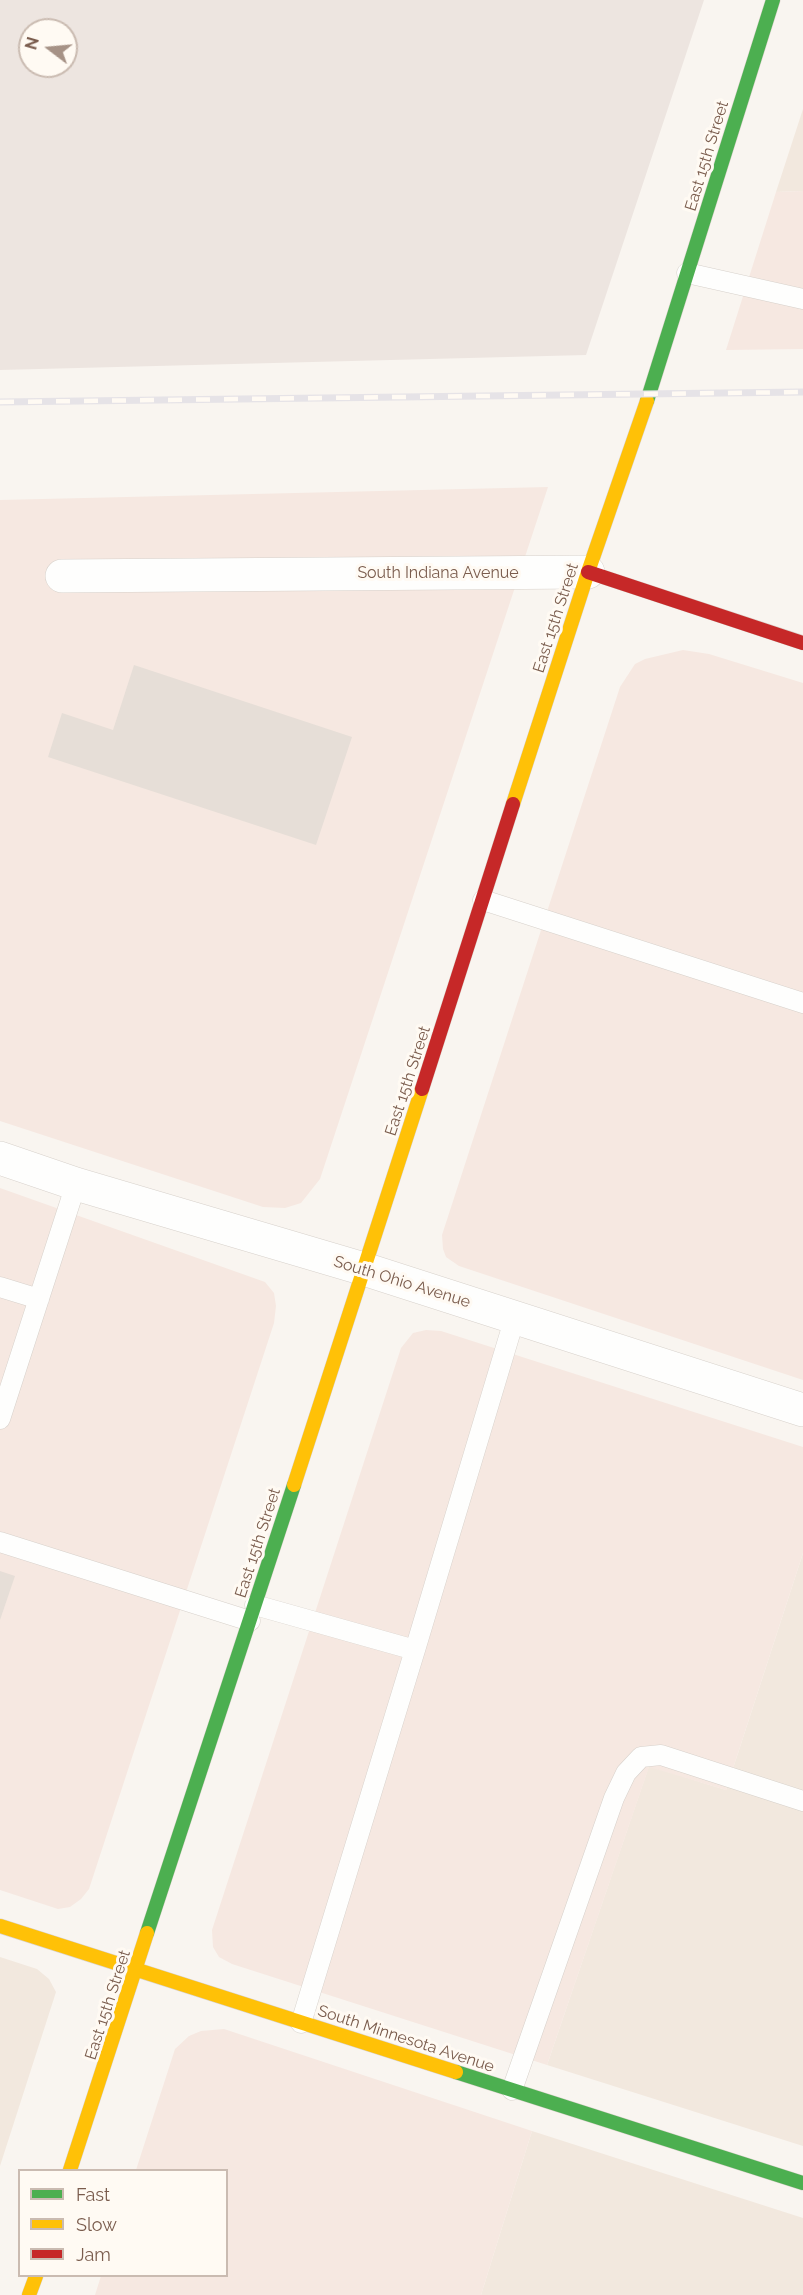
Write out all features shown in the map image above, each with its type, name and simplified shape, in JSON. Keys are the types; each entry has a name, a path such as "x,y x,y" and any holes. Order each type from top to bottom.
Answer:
{"main road":[{"name":"East 15th Street","path":"70,2169 364,1269 588,572 649,395 773,0"},
{"name":"South Indiana Avenue","path":"588,572 803,643"},
{"name":"South Minnesota Avenue","path":"0,1926 803,2183"},
{"path":"29,2295 36,2277"}],"street":[{"name":"South Indiana Avenue","path":"62,576 588,572"},
{"name":"South Ohio Avenue","path":"0,1158 76,1184 364,1269 803,1410"}],"lane":[{"path":"687,273 803,299"},
{"path":"483,900 803,1003"},
{"path":"0,1419 76,1184"},
{"path":"0,1287 39,1299"},
{"path":"301,2023 515,1317"},
{"path":"0,1542 252,1613 415,1650"},
{"path":"512,2090 614,1798 626,1773 641,1757 661,1755 803,1801"}],"shaded area":[{"path":"0,0 704,0 586,355 0,370"},
{"path":"803,109 803,191 776,192"},
{"path":"803,191 803,349 726,350 776,192"},
{"path":"548,487 320,1179 301,1203 285,1208 263,1207 0,1121 0,500"},
{"path":"683,650 709,654 803,683 803,1380 459,1266 446,1257 443,1249 442,1235 620,687 635,664 645,659"},
{"path":"0,1188 265,1282 274,1293 276,1306 274,1323 89,1889 70,1907 58,1909 0,1890"},
{"path":"426,1330 441,1331 803,1447 803,1553 726,1790 649,1767 547,2065 232,1964 219,1957 213,1947 212,1930 401,1348 413,1333"},
{"path":"803,1553 803,2146 547,2065 649,1766 726,1790"},
{"path":"0,1957 37,1969 49,1979 56,1992 0,2166"},
{"path":"224,2029 532,2131 481,2295 95,2295 101,2277 228,2277 228,2169 136,2169 175,2049 189,2036 201,2031"},
{"path":"532,2131 803,2218 803,2295 481,2295"}],"building":[{"path":"134,665 352,737 316,845 48,757 62,713 113,730"},
{"path":"0,1571 15,1576 0,1620"}],"railway":[{"path":"0,402 803,392"}],"traffic: fast":[{"path":"647,401 773,0"},
{"path":"147,1933 294,1485"},
{"path":"456,2072 803,2183"}],"traffic: slow":[{"path":"513,804 588,572 647,401"},
{"path":"294,1485 422,1089"},
{"path":"0,1926 456,2072"},
{"path":"70,2169 147,1933"},
{"path":"29,2295 36,2277"}],"traffic: jam":[{"path":"588,572 803,643"},
{"path":"422,1089 513,804"}]}
